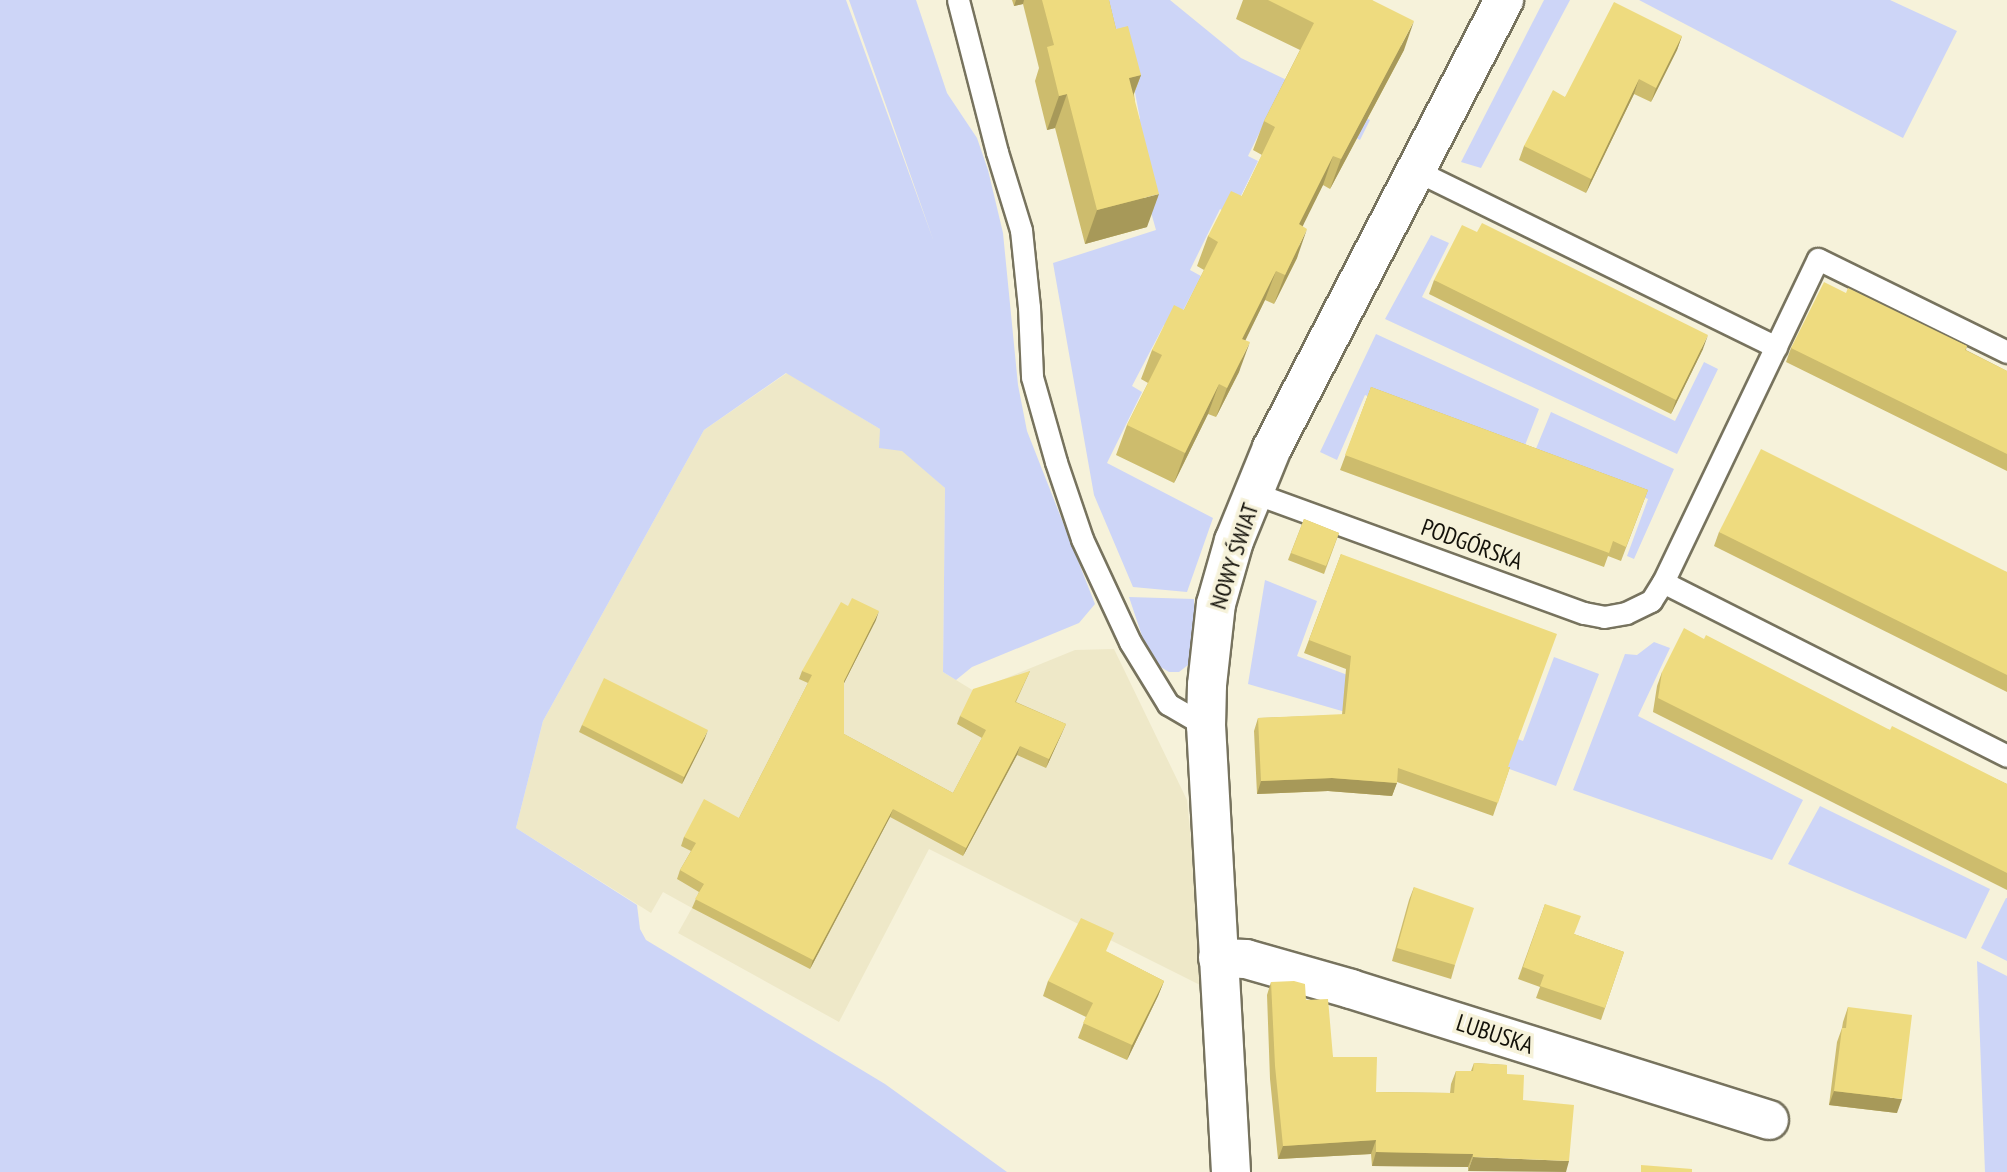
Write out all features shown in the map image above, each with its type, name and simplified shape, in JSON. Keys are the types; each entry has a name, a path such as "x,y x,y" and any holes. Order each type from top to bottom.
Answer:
{"street":[{"name":"NOWY ŚWIAT","path":"1231,1172 1206,726 1207,685 1216,604 1234,541 1284,425 1504,0"},
{"name":"LUBUSKA","path":"1219,958 1246,959 1351,989 1769,1120"}],"lane":[{"path":"958,0 997,152 1021,230 1029,307 1031,377 1078,527 1117,620 1168,704 1206,726"},
{"path":"1417,172 1776,346"},
{"name":"PODGÓRSKA","path":"1254,493 1584,612 1604,617 1626,613 1651,601 1663,582 1818,259 2007,352"},
{"path":"1663,582 2007,756"}],"shaded area":[{"path":"0,0 846,0 934,242 849,0 916,0 947,93 977,138 988,170 1003,233 1018,385 1027,431 1095,604 1079,623 972,667 956,680 943,672 945,488 902,451 879,448 880,429 786,373 704,430 543,721 516,828 637,905 640,929 646,940 885,1084 1007,1172 0,1172"},
{"path":"1095,0 1170,0 1241,58 1370,120 1360,140 1277,97 1248,156 1258,161 1231,216 1220,209 1190,270 1201,276 1173,330 1164,325 1132,386 1142,392 1107,463 1213,518 1187,592 1133,587 1094,495 1053,263 1156,230 1126,124 1140,119 1127,50"},
{"path":"1544,0 1570,0 1481,168 1461,162"},
{"path":"1639,0 1890,0 1957,31 1903,138"},
{"path":"1431,235 1449,243 1422,297 1675,421 1704,362 1718,369 1677,454 1385,319"},
{"path":"1376,334 1539,409 1500,510 1515,454 1365,395 1337,460 1320,452"},
{"path":"787,373 880,429 945,488 943,672 974,691 1075,650 1114,649 1187,800 1206,988 929,849 839,1022 678,933 692,908 663,892 651,913 516,828 543,721 704,430"},
{"path":"1551,412 1674,469 1634,559 1627,556 1648,499 1533,456"},
{"path":"1265,580 1317,601 1297,656 1523,741 1554,657 1599,674 1556,786 1380,722 1248,684"},
{"path":"1129,597 1194,599 1194,657 1179,672 1169,672 1159,666 1143,639"},
{"path":"1654,642 1670,648 1638,716 1803,800 1772,860 1573,790 1625,654 1637,655"},
{"path":"1820,806 1990,889 1966,939 1788,864"},
{"path":"2007,898 2007,961 1981,948"},
{"path":"1977,961 2007,976 2007,1172 1985,1172"}],"building":[{"path":"1042,0 1109,0 1116,29 1128,26 1141,75 1129,78 1159,194 1097,210 1067,94 1059,96 1047,47 1054,45"},
{"path":"1268,0 1372,0 1414,21 1341,159 1333,156 1299,224 1307,229 1285,275 1276,271 1242,339 1250,342 1227,388 1219,384 1185,453 1127,425 1162,355 1152,350 1174,305 1184,310 1218,242 1208,236 1231,191 1242,196 1275,127 1264,121 1314,23"},
{"path":"1614,2 1682,36 1656,88 1639,79 1591,179 1524,146 1553,90 1565,97"},
{"path":"1482,223 1708,335 1676,400 1434,280 1462,225 1477,232"},
{"path":"1824,282 1846,293 1848,288 1967,346 1965,350 2007,371 2007,454 1791,348"},
{"path":"1371,387 1648,490 1626,547 1613,541 1609,553 1345,455"},
{"path":"1761,449 2007,572 2007,675 1719,532"},
{"path":"1304,519 1339,533 1326,566 1291,553"},
{"path":"1341,554 1557,634 1508,767 1498,803 1398,768 1397,783 1332,778 1261,781 1258,718 1345,714 1351,656 1309,640"},
{"path":"852,598 879,611 844,681 844,734 953,793 986,730 960,716 973,689 1030,671 1015,702 1066,724 1049,759 1020,746 966,848 893,809 813,960 695,899 704,884 680,870 696,843 684,837 704,799 739,818 812,675 802,671 841,602 848,606"},
{"path":"1684,628 1704,639 1706,635 1890,730 1892,726 2007,784 2007,873 1658,698 1662,672"},
{"path":"604,678 708,730 684,777 582,725"},
{"path":"1414,887 1474,908 1455,965 1397,948"},
{"path":"1545,904 1581,916 1574,934 1624,952 1605,1008 1540,986 1544,975 1523,967"},
{"path":"1081,918 1114,933 1106,951 1164,981 1132,1045 1083,1023 1093,1003 1048,981"},
{"path":"1294,981 1305,984 1306,1000 1328,999 1333,1057 1377,1057 1376,1092 1454,1093 1456,1071 1473,1071 1474,1063 1507,1065 1507,1074 1524,1075 1523,1100 1574,1105 1569,1161 1473,1157 1473,1154 1376,1152 1376,1140 1283,1146 1275,1066 1271,982"},
{"path":"1848,1007 1912,1015 1902,1099 1834,1091 1842,1028 1846,1028"},
{"path":"1641,1165 1692,1169 1692,1172 1641,1172"}]}
